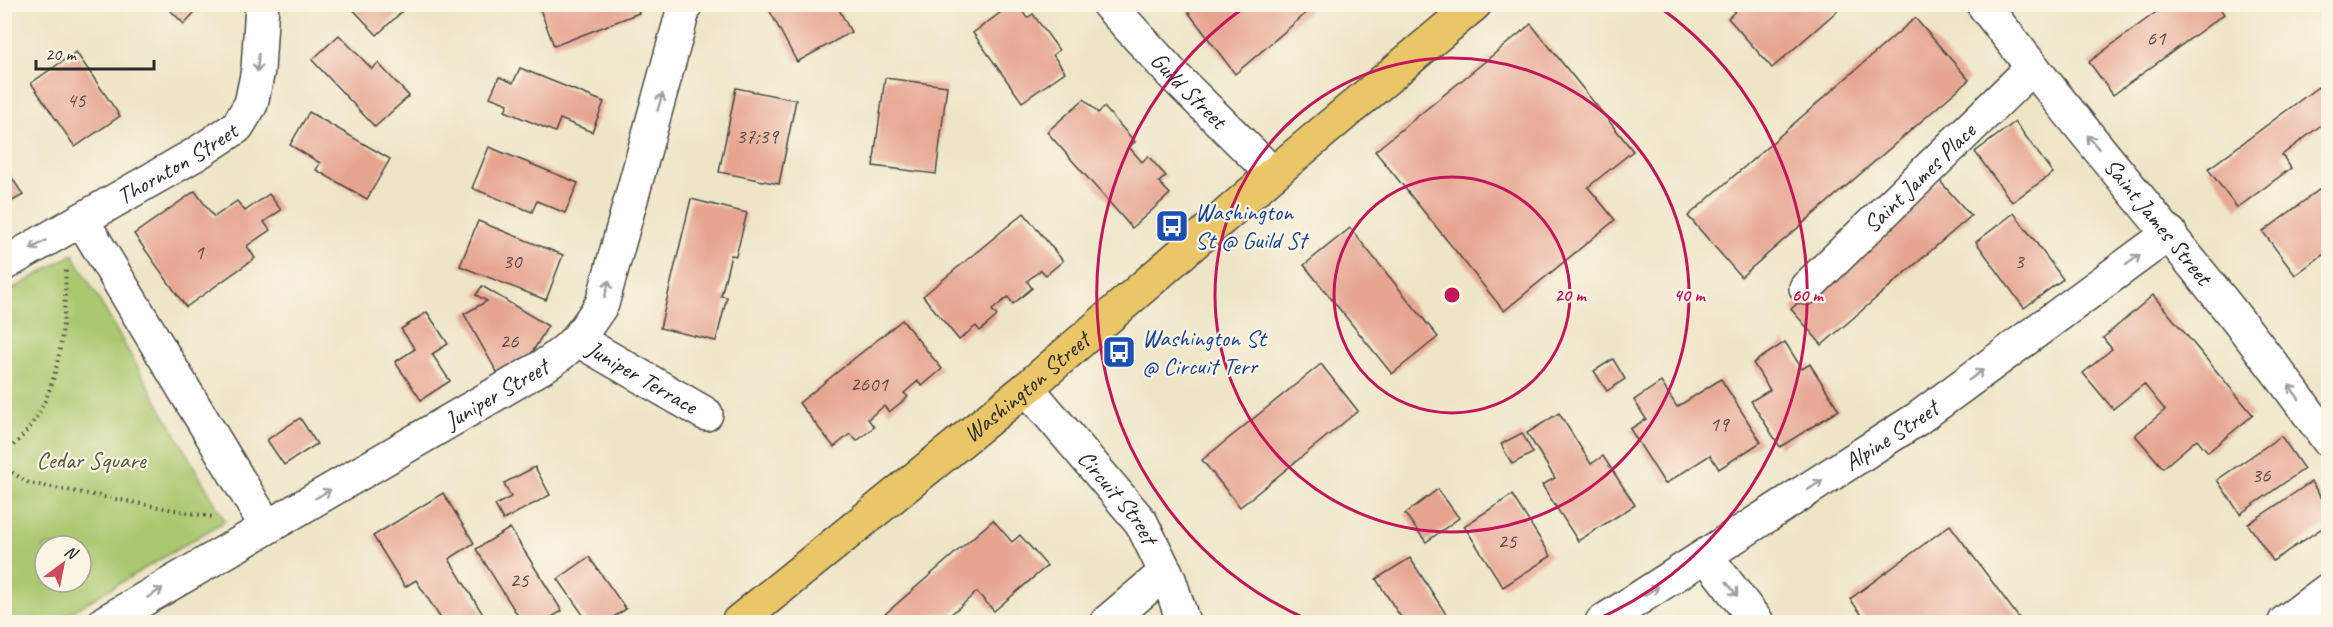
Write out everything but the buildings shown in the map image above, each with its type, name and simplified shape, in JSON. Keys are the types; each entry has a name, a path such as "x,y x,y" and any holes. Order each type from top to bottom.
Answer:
{"main road":[{"name":"Washington Street","path":"738,622 1027,388 1273,174 1474,4"}],"street":[{"name":"Thornton Street","path":"4,264 196,154 237,127 251,104 258,70 261,4"},
{"name":"Juniper Street","path":"105,622 533,373 566,352 578,340 602,304 666,83 685,4"},
{"name":"Guild Street","path":"1108,4 1174,76 1273,174"},
{"name":"Saint James Street","path":"1983,4 2032,68 2170,233 2289,385 2328,440"},
{"name":"Saint James Place","path":"1806,288 2032,68"},
{"path":"75,224 267,527"},
{"name":"Alpine Street","path":"1602,622 1917,418 2170,233"},
{"name":"Juniper Terrace","path":"578,340 706,414"},
{"name":"Circuit Street","path":"1027,388 1141,522 1166,572 1183,622"},
{"path":"1706,556 1757,622"},
{"path":"1107,622 1166,572"},
{"path":"2285,622 2328,590"}],"path":[{"path":"4,453 15,445 33,422 57,374 65,323 75,224"},
{"path":"4,464 8,470 29,483 267,527"}],"green space":[{"name":"Cedar Square","path":"73,254 225,521 54,622 5,622 5,294"}],"place":[{"name":"Washington St @ Guild St","path":"1172,226"},
{"name":"Washington St @ Circuit Terr","path":"1119,352"}]}
